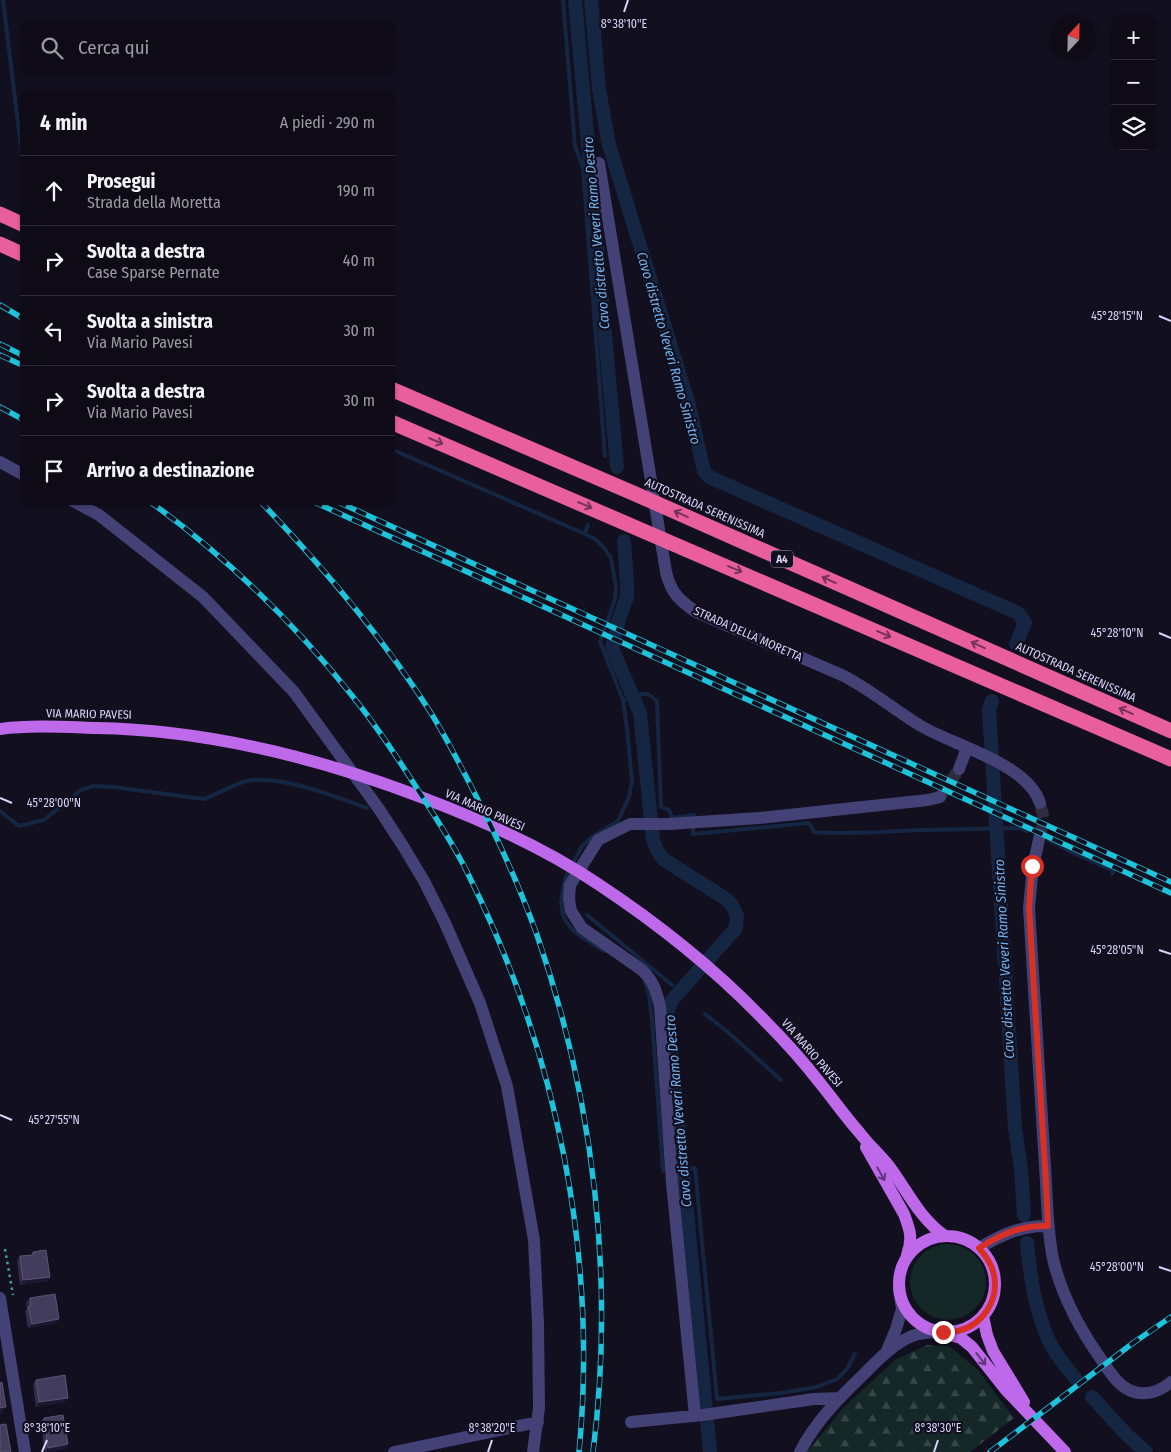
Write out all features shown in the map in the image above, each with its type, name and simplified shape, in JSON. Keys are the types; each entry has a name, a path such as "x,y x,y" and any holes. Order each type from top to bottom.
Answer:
{"highway":[{"path":"0,214 20,223"},
{"path":"0,244 20,253"},
{"name":"AUTOSTRADA SERENISSIMA","path":"395,391 633,493 1171,731"},
{"name":"A4","path":"395,424 1171,759"}],"main road":[{"name":"VIA MARIO PAVESI","path":"0,729 25,726 137,729 234,742 356,774 450,808 492,826 596,882 698,958 747,1002 792,1049 858,1131"},
{"path":"858,1131 892,1169 926,1220 945,1236"},
{"path":"858,1131 904,1214 911,1238 910,1246 899,1274 898,1290 903,1306 913,1319 927,1328 961,1338 972,1347 1006,1390 1065,1452"},
{"path":"905,1259 915,1247 929,1239 945,1236 969,1241 979,1248 989,1260 994,1274 995,1289 991,1303 983,1316 972,1326 958,1331 943,1332"},
{"path":"983,1316 993,1351 1020,1395 1028,1412"}],"street":[{"name":"STRADA DELLA MORETTA","path":"599,163 666,572 672,590 683,603 696,612 844,676 864,687 922,727 1004,766 1019,775 1031,786 1040,803"},
{"path":"0,462 20,473"},
{"path":"81,505 99,515 204,596 294,692 379,809 424,881 441,914 480,1003 507,1086 534,1240 538,1323 539,1408 533,1452"},
{"path":"959,769 967,748"},
{"path":"703,1415 672,1183 660,1006 655,987 642,970 582,928 571,912 569,899 570,885 598,840 630,824 760,818 928,800 940,797"},
{"path":"1040,835 1032,866 1029,908 1048,1226 1053,1258 1061,1286 1084,1335 1114,1378 1128,1389 1139,1393 1151,1393 1163,1389 1171,1382"},
{"path":"979,1248 999,1236 1014,1230 1034,1226 1048,1226"},
{"path":"886,1353 902,1309 898,1290"},
{"path":"0,1298 25,1452"},
{"path":"800,1452 807,1439 840,1398 886,1353 915,1335 943,1332"},
{"path":"631,1422 703,1415 814,1399 840,1398"},
{"path":"394,1452 538,1422"}],"green space":[{"path":"948,1244 962,1247 975,1255 983,1268 986,1282 983,1296 975,1309 962,1317 948,1320 934,1317 921,1309 913,1296 910,1282 913,1268 921,1255 934,1247"},
{"path":"927,1345 949,1346 978,1370 1014,1418 970,1452 807,1452 844,1407 895,1360"}],"building":[{"path":"46,1250 50,1277 23,1280 20,1256 33,1255 33,1252"},
{"path":"55,1294 59,1319 32,1324 28,1307 31,1306 30,1298"},
{"path":"65,1375 68,1398 39,1402 36,1380"},
{"path":"2,1382 6,1407 0,1408 0,1383"},
{"path":"63,1415 68,1444 48,1448 44,1418"},
{"path":"6,1424 11,1452 0,1452 0,1425"}],"waterway":[{"path":"3,0 20,140"},
{"path":"563,0 575,146 583,168 605,456"},
{"name":"Cavo distretto Veveri Ramo Destro","path":"575,0 617,467"},
{"name":"Cavo distretto Veveri Ramo Sinistro","path":"591,0 599,89 609,145 689,405 704,471 708,476 716,480 1018,613 1025,623 1016,644"},
{"path":"395,451 585,534 595,539 611,558 616,587 615,599 600,642 623,700 632,780 629,797 618,821 582,846 565,879 561,902 563,915 567,923 576,933 604,951"},
{"path":"585,534 588,525"},
{"name":"Cavo distretto Veveri Ramo Destro","path":"624,541 627,597 612,648 640,713 653,840 663,859 726,899 732,905 737,916 736,928 674,998 668,1012 710,1452"},
{"path":"623,700 639,694 648,694 657,701 661,807 669,810 672,818 694,815 693,834 809,823 814,832 828,833 1020,828 1027,831"},
{"name":"Cavo distretto Veveri Ramo Sinistro","path":"992,701 989,710 1015,1128 1021,1169 1024,1215"},
{"path":"0,811 19,826 44,820 81,790 93,786 204,799 242,782 260,780 275,781 307,788 367,808"},
{"path":"1049,840 1114,871 1112,874"},
{"path":"587,915 672,985"},
{"path":"645,982 649,995 652,1019 663,1171"},
{"path":"705,1014 781,1080"},
{"path":"688,1169 695,1168 717,1399 781,1393 817,1387 837,1379 847,1369 855,1354"},
{"name":"Cavo distretto Veveri Ramo Sinistro","path":"1027,1243 1032,1284 1043,1326 1054,1350 1075,1378"},
{"name":"Cavo distretto Veveri Ramo Sinistro","path":"1092,1397 1126,1434 1146,1452"}],"tunnel":[{"path":"940,797 959,769"},
{"path":"1040,803 1044,820 1040,835"}],"railway":[{"path":"0,305 20,317"},
{"path":"0,344 20,354"},
{"path":"0,355 20,364"},
{"path":"0,407 20,418"},
{"path":"154,505 206,545 259,593 308,644 354,698 396,756 433,813 453,845 470,878 500,945 526,1014 548,1085 564,1158 576,1231 582,1304 583,1378 579,1452"},
{"path":"264,505 306,551 372,629 431,713 461,766 495,834 537,935 557,997 573,1061 586,1125 595,1190 602,1321 599,1387 593,1452"},
{"path":"321,505 1171,893"},
{"path":"345,505 1171,882"},
{"path":"990,1452 1133,1343 1171,1317"}],"route":[{"path":"943,1332 958,1331 972,1326 983,1316 991,1303 995,1289 994,1274 989,1260 979,1248 999,1236 1014,1230 1034,1226 1048,1226 1029,908 1032,866"}]}
